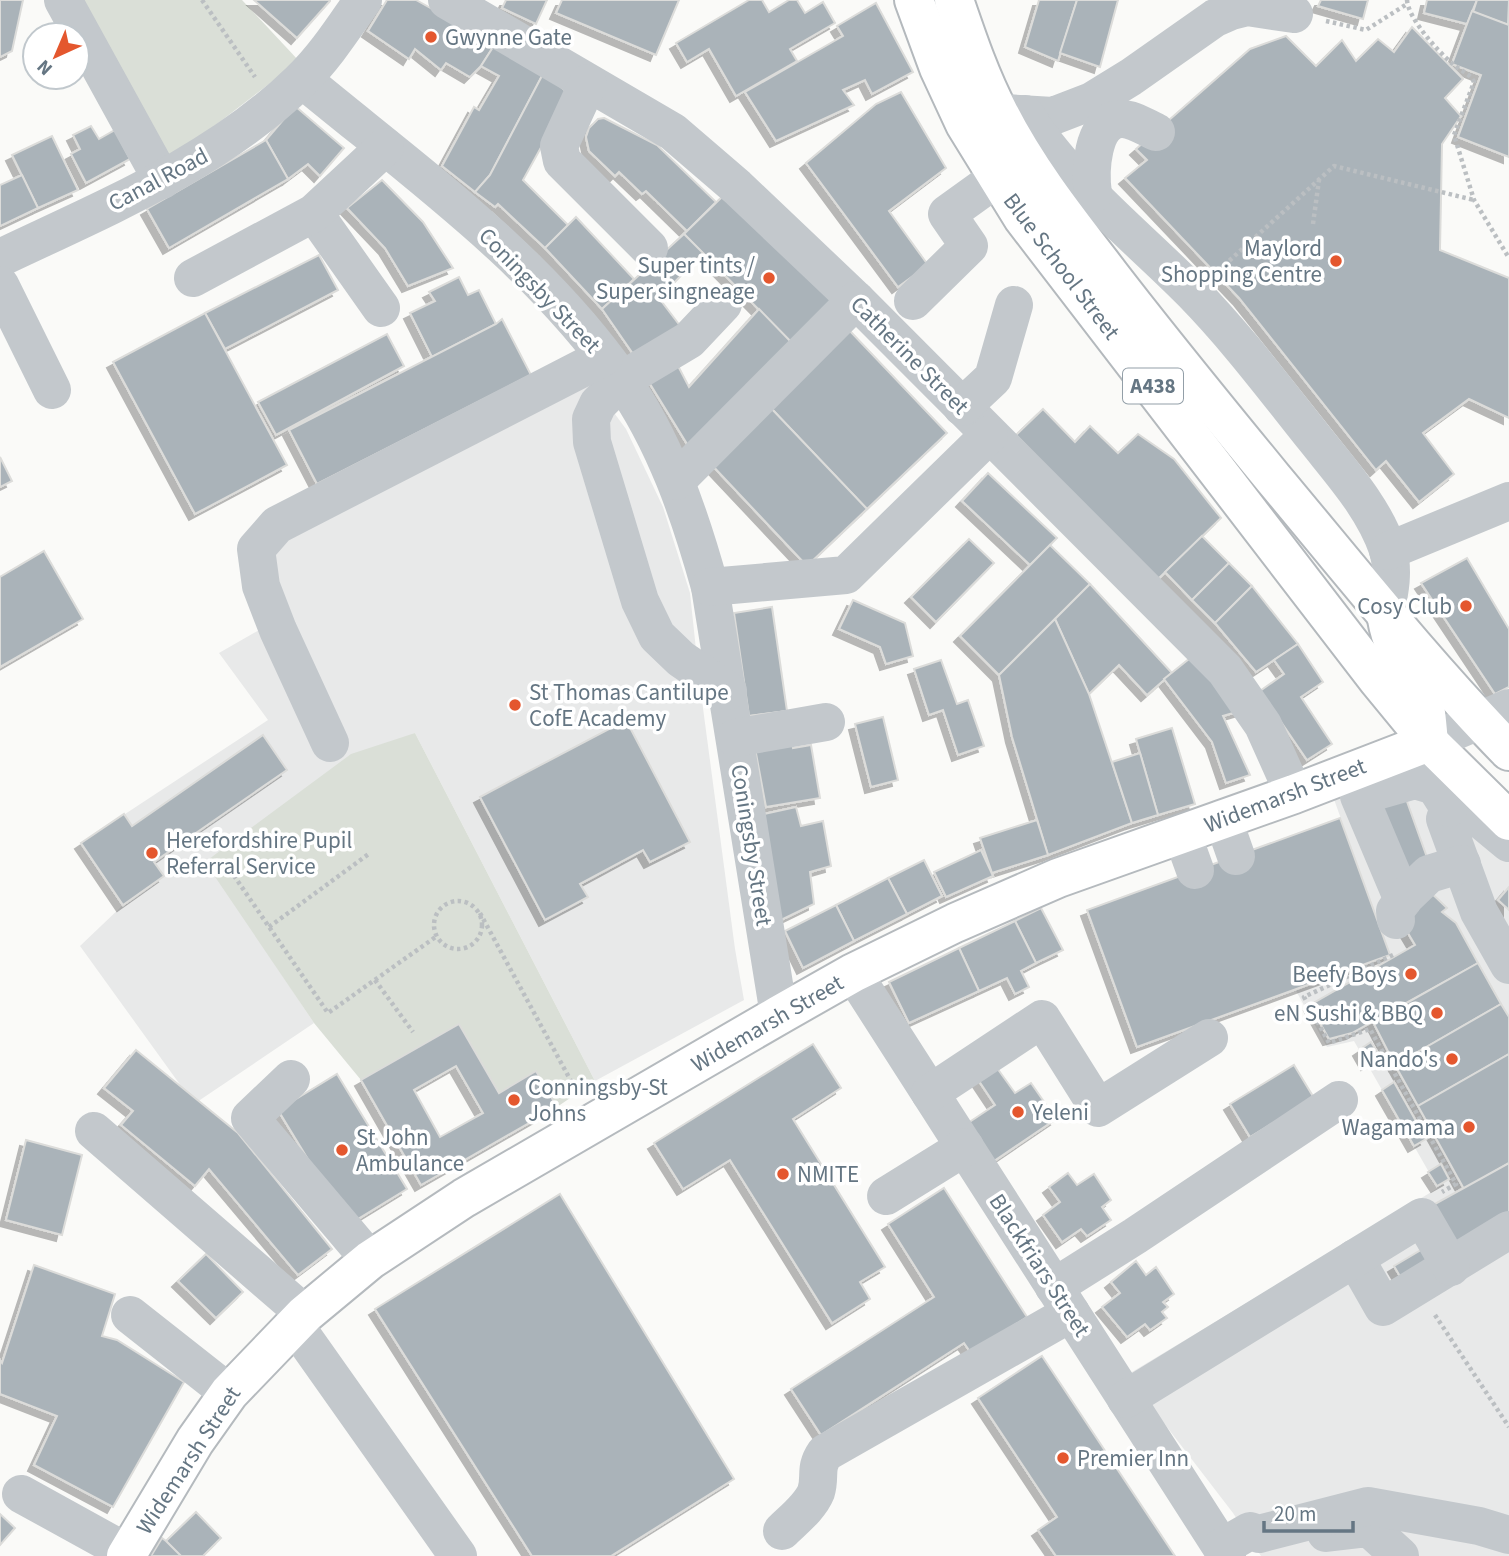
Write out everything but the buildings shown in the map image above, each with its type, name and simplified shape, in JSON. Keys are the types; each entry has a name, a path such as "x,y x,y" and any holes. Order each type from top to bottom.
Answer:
{"main road":[{"name":"Blue School Street","path":"914,0 939,68 965,124 1023,218 1361,658 1429,742"},
{"name":"Blue School Street","path":"954,0 984,83 1025,114 1038,179 1187,375 1385,612 1494,714"},
{"path":"1385,612 1390,639 1422,694 1429,742"},
{"name":"A438","path":"1494,714 1509,751"},
{"name":"Widemarsh Street","path":"127,1554 195,1441 229,1393 300,1319 370,1260 464,1199 779,1014 853,973 955,923 1032,888 1294,794 1429,742"},
{"name":"A438","path":"1429,742 1509,821"}],"street":[{"path":"63,0 162,180"},
{"name":"Canal Road","path":"0,258 162,180 226,141 302,79 363,0"},
{"name":"Catherine Street","path":"447,0 673,132 737,187 856,300 1225,670 1263,725 1294,794"},
{"path":"1025,114 1092,101 1215,18 1231,11 1247,7 1294,14"},
{"name":"Coningsby Street","path":"302,79 496,241 567,311 613,369 651,430 676,481 710,587 779,1014"},
{"path":"588,83 559,146 562,161 649,248"},
{"path":"1025,114 1077,119 1123,103 1141,105 1162,127 1123,118 1111,121 1103,128 1093,153 1093,194"},
{"path":"1025,114 1058,160 1232,335 1351,483 1374,519 1388,551 1391,583 1385,612"},
{"path":"193,278 314,213 385,147"},
{"path":"913,301 969,246 947,214 997,178"},
{"path":"314,213 381,308"},
{"path":"0,285 52,390"},
{"path":"676,481 856,300"},
{"path":"330,743 261,586 256,549 277,525 613,369 689,340 723,304"},
{"path":"962,407 993,378 1013,305"},
{"path":"613,369 592,419 592,442 640,601 657,636 681,659 728,691"},
{"path":"710,587 846,575 989,435"},
{"path":"1388,551 1509,501"},
{"name":"Widemarsh Street","path":"1429,742 1494,714"},
{"path":"735,738 826,722"},
{"path":"1400,911 1359,796 1415,780 1435,786 1453,804 1509,843"},
{"path":"1453,804 1446,820 1479,912 1509,965"},
{"path":"1223,819 1236,856"},
{"path":"1182,834 1195,870"},
{"path":"1400,911 1429,874 1462,864"},
{"name":"Blackfriars Street","path":"853,973 1224,1552"},
{"path":"930,1093 1042,1019 1098,1108 1209,1038"},
{"path":"291,1079 250,1118 370,1260"},
{"path":"782,1531 809,1504 816,1491 817,1464 825,1454 1063,1300 1135,1236 1339,1100"},
{"path":"94,1131 300,1319 458,1556"},
{"path":"886,1196 965,1147"},
{"path":"1126,1399 1422,1217 1451,1267"},
{"path":"1355,1258 1383,1307 1509,1230"},
{"path":"130,1315 229,1393"},
{"path":"21,1494 127,1554"},
{"path":"1224,1552 1250,1531 1259,1534 1368,1506 1479,1526 1509,1535"},
{"path":"1261,1556 1311,1536 1341,1530 1401,1556"},
{"path":"1318,1556 1369,1542 1392,1531 1419,1556"}],"path":[{"path":"202,0 274,104"},
{"path":"1294,14 1366,30 1407,2 1415,21 1452,64 1474,82 1454,135 1474,200 1509,257"},
{"path":"1193,293 1334,166 1474,200"},
{"path":"1313,224 1319,179"},
{"path":"269,927 370,853"},
{"path":"226,864 328,1013 437,936"},
{"path":"480,913 482,928 476,942 463,949 448,947 437,936 434,921 441,908 454,901 469,903 480,913 594,1123"},
{"path":"1400,911 1404,946 1396,953 1304,997 1329,1043 1370,1029 1456,1184 1418,1207 1422,1217"},
{"path":"375,980 413,1032"},
{"path":"1417,1287 1509,1427"}],"shaded area":[{"path":"77,0 242,0 299,61 170,160"},
{"name":"St Thomas Cantilupe CofE Academy","path":"586,375 626,429 663,507 690,593 699,678 744,1000 595,1081 415,733 206,861 314,1023 194,1104 80,946 123,905 81,843 268,720 219,653 282,617 260,560 295,523"},
{"path":"415,733 595,1081 557,1107 536,1072 499,1093 459,1024 361,1080 314,1023 205,862 351,754"},
{"path":"1397,768 1509,835 1509,1556 1261,1556 1233,1513 1127,1375 1438,1188 1354,1041 1327,1047 1295,989 1390,955 1331,791"}],"place":[{"name":"Gwynne Gate","path":"431,37"},
{"name":"Maylord Shopping Centre","path":"1336,261"},
{"name":"Super tints / Super singneage","path":"769,278"},
{"name":"Cosy Club","path":"1466,606"},
{"name":"St Thomas Cantilupe CofE Academy","path":"515,705"},
{"name":"Herefordshire Pupil Referral Service","path":"152,853"},
{"name":"Beefy Boys","path":"1411,974"},
{"name":"eN Sushi & BBQ","path":"1437,1013"},
{"name":"Nando's","path":"1452,1059"},
{"name":"Conningsby-St Johns","path":"514,1100"},
{"name":"Yeleni","path":"1018,1112"},
{"name":"Wagamama","path":"1469,1127"},
{"name":"St John Ambulance","path":"342,1150"},
{"name":"NMITE","path":"783,1174"},
{"name":"Premier Inn","path":"1063,1458"}]}
